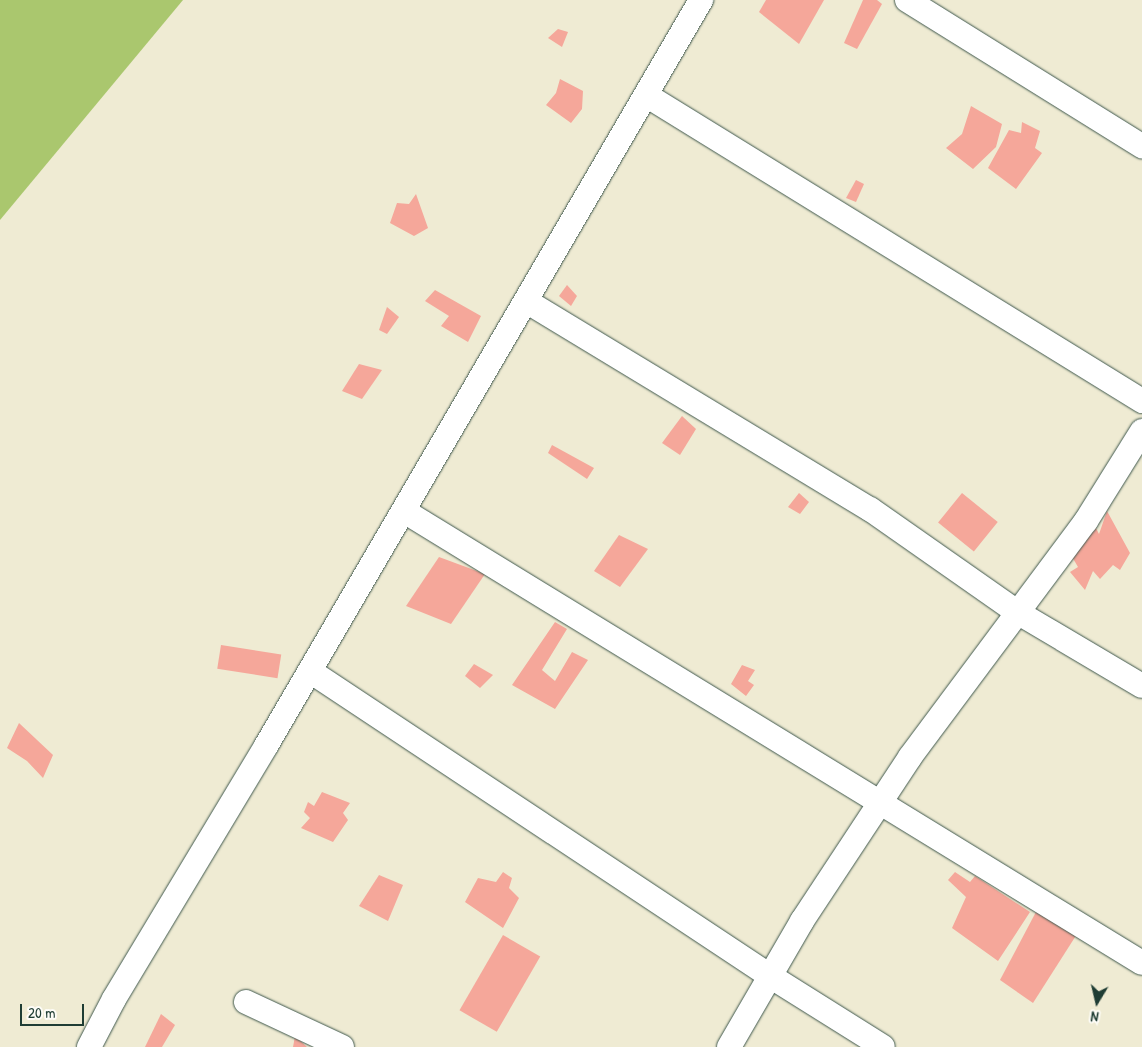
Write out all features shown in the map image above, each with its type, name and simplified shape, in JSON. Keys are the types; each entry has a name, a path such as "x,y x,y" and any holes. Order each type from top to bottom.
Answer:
{"street":[{"path":"89,1047 114,999 310,671 701,0"},
{"path":"907,0 1142,146"},
{"path":"646,95 1142,401"},
{"path":"526,301 870,509 1017,612 1142,686"},
{"path":"729,1047 770,976 879,804 1017,612 1086,521 1142,432"},
{"path":"404,511 509,573 879,804 1142,963"},
{"path":"310,671 770,976 883,1047"},
{"path":"246,1002 342,1047"}],"green space":[{"path":"0,0 183,0 0,220"}],"building":[{"path":"766,0 824,0 799,44 759,12"},
{"path":"863,0 877,0 882,4 857,49 844,43"},
{"path":"558,29 568,32 562,47 548,38"},
{"path":"560,79 583,91 582,109 571,123 546,105 556,93"},
{"path":"971,106 1002,124 996,147 973,169 946,148 962,134"},
{"path":"1022,122 1040,131 1035,148 1042,153 1016,189 988,168 1009,130 1021,133"},
{"path":"856,180 864,184 856,202 846,198"},
{"path":"416,194 428,228 414,236 390,223 397,203 409,204"},
{"path":"567,285 577,296 571,306 559,296"},
{"path":"435,290 481,316 468,342 441,326 449,316 425,301"},
{"path":"387,307 399,317 387,334 379,330"},
{"path":"359,364 382,370 362,399 342,391"},
{"path":"682,416 696,429 680,455 662,443"},
{"path":"552,445 594,468 587,479 548,453"},
{"path":"799,493 809,502 800,514 788,507"},
{"path":"962,493 998,522 974,551 938,523"},
{"path":"1107,511 1130,553 1120,570 1113,565 1100,579 1093,571 1085,590 1070,572 1078,567 1071,555 1094,524 1099,534"},
{"path":"619,535 648,549 620,587 594,571"},
{"path":"439,557 485,574 451,624 406,606"},
{"path":"555,622 567,629 542,670 555,681 572,652 588,660 555,709 512,685"},
{"path":"221,645 281,655 277,678 217,669"},
{"path":"474,664 493,675 480,688 465,676"},
{"path":"742,665 755,670 748,681 754,685 746,696 731,684"},
{"path":"19,723 53,755 43,778 27,761 7,748"},
{"path":"322,792 350,803 343,813 348,820 333,842 301,828 310,818 304,812 308,802 314,806"},
{"path":"503,872 512,878 509,888 519,898 503,928 465,902 478,878 496,882"},
{"path":"955,872 970,882 975,876 1030,912 998,961 952,928 966,897 948,880"},
{"path":"379,875 403,885 388,921 359,906"},
{"path":"1037,910 1077,934 1033,1003 1000,980"},
{"path":"503,935 540,956 497,1032 459,1010"},
{"path":"161,1014 175,1025 162,1047 145,1047"},
{"path":"295,1036 307,1047 293,1047"}]}
